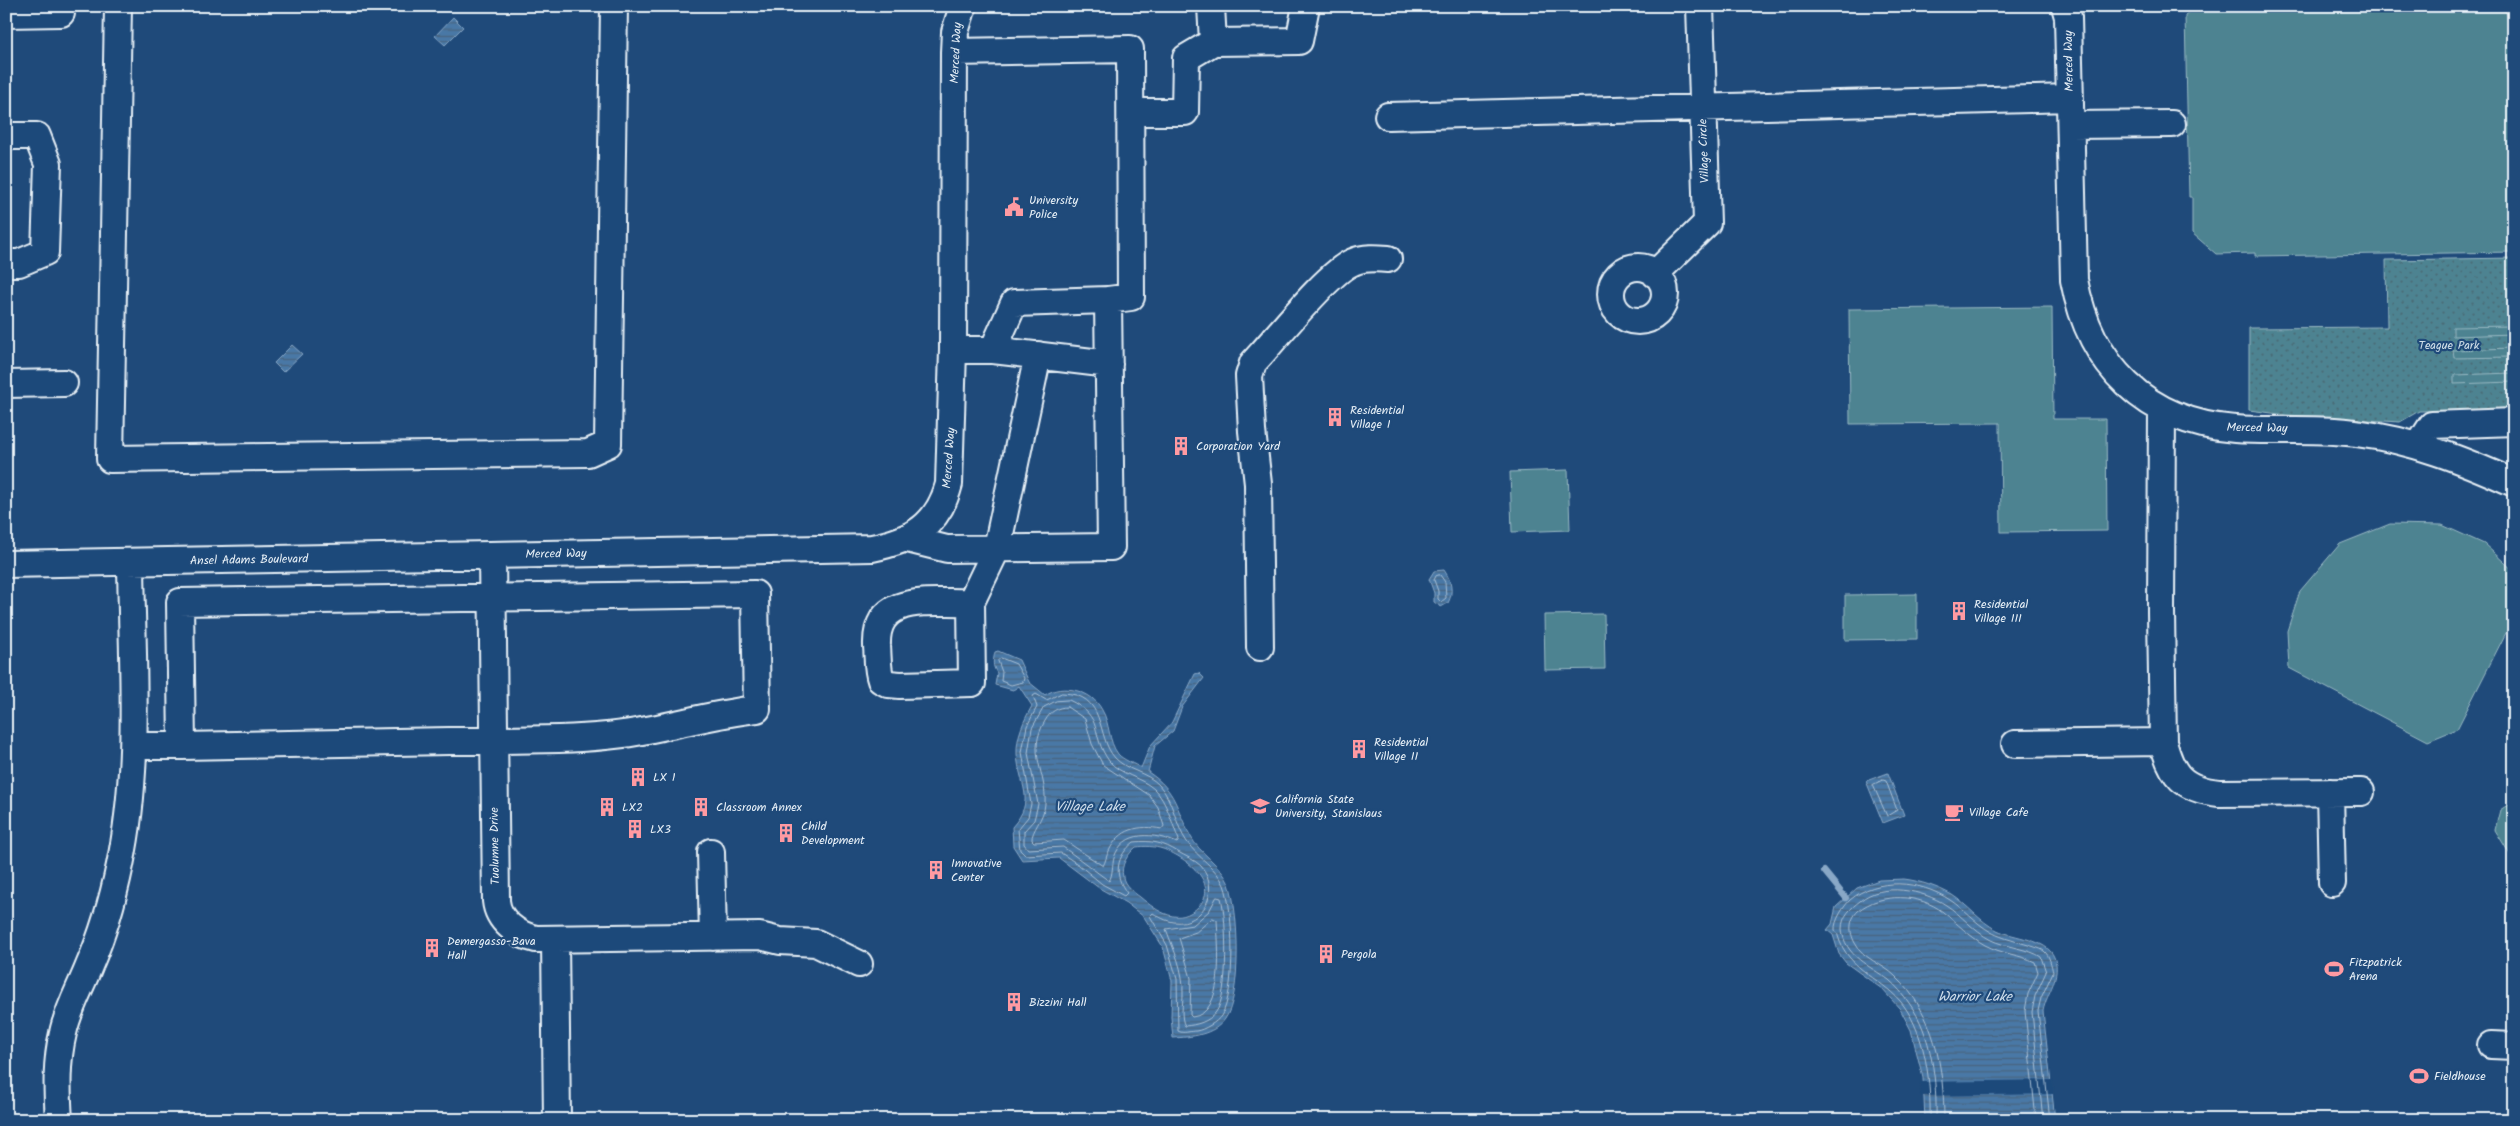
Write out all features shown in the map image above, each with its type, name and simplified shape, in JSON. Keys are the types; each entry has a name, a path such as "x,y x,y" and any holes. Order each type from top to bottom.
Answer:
{"street":[{"path":"118,6 110,459 588,453 608,444 614,6"},
{"name":"Merced Way","path":"492,555 872,548 907,539 926,525 937,513 944,502 949,484 953,350 954,52 955,32 963,6"},
{"path":"1212,6 1214,42"},
{"path":"1131,112 1185,112 1186,58 1214,42 1299,41 1306,6"},
{"name":"Village Circle","path":"1655,274 1707,223 1700,6"},
{"name":"Merced Way","path":"2066,6 2068,17 2074,280 2078,304 2087,327 2104,357 2123,381 2144,400 2181,419 2236,429 2356,432 2419,445 2466,461 2514,483"},
{"path":"6,14 61,13"},
{"path":"954,52 1130,49 1131,297 1108,300 1014,303 993,350"},
{"path":"1388,116 2070,98"},
{"path":"2071,125 2172,124"},
{"path":"6,136 37,136 48,164 44,252 18,262 6,263"},
{"path":"1260,647 1258,484 1252,431 1249,376 1253,363 1334,275 1352,262 1371,258 1388,259"},
{"path":"907,539 947,549 1111,547 1108,300"},
{"path":"953,350 993,350 1109,364"},
{"path":"971,602 997,548 1038,355"},
{"path":"6,384 64,383"},
{"path":"2162,409 2161,612 2163,742 2174,772 2186,784 2202,791 2219,793 2360,792"},
{"path":"2419,445 2432,425 2514,422"},
{"name":"Ansel Adams Boulevard","path":"6,564 492,555"},
{"name":"Tuolumne Drive","path":"492,555 497,908 505,922 521,934 536,940 760,936 780,941 816,943 859,964"},
{"path":"59,1120 57,1075 62,1034 73,1000 93,956 112,898 126,832 134,746 131,562"},
{"path":"134,746 182,746 494,740 605,736 647,730 714,715 757,709 755,594 180,602 182,746"},
{"path":"2016,744 2163,742"},
{"path":"2330,792 2332,883"},
{"path":"711,852 713,937"},
{"path":"555,940 557,1120"}],"green space":[{"path":"2196,6 2502,6 2514,26 2514,252 2255,256 2255,253 2216,254 2192,233 2192,197 2189,197 2185,15"},
{"name":"Teague Park","path":"2514,258 2514,410 2419,411 2400,422 2287,415 2249,410 2249,328 2387,327 2386,260"},
{"path":"2052,307 2053,419 2106,419 2107,531 2001,532 2000,423 1850,424 1849,309"},
{"path":"2512,326 2512,334 2453,336 2453,327"},
{"path":"2512,348 2512,357 2454,358 2453,350"},
{"path":"2513,373 2513,382 2454,384 2454,375"},
{"path":"1568,470 1570,530 1512,532 1510,472"},
{"path":"2390,524 2442,525 2484,544 2514,571 2514,617 2457,729 2428,741 2289,668 2287,631 2300,591 2340,544"},
{"path":"1917,594 1917,639 1845,640 1845,595"},
{"path":"1604,614 1605,669 1545,670 1544,615"},
{"path":"2514,801 2514,861 2495,830 2500,810"}],"water":[{"path":"453,17 463,27 445,45 435,36"},
{"path":"292,345 302,354 283,372 274,363"},
{"path":"1444,570 1450,582 1451,595 1448,603 1441,607 1434,602 1434,593 1429,579 1434,571"},
{"name":"Village Lake","path":"998,651 1019,660 1029,682 1045,695 1052,691 1068,689 1084,693 1091,698 1105,715 1112,743 1118,754 1141,768 1150,746 1172,722 1195,674 1199,673 1204,678 1182,707 1173,731 1155,746 1148,772 1158,779 1171,794 1191,837 1220,870 1229,884 1237,932 1236,973 1230,1008 1225,1019 1215,1029 1194,1036 1173,1038 1171,1017 1172,981 1163,947 1144,917 1126,903 1099,888 1059,858 1022,860 1013,846 1012,827 1024,808 1025,800 1025,792 1018,765 1018,741 1023,723 1032,706 1019,686 1013,690 995,685 997,673 993,663 995,652","holes":["1150,846 1171,852 1197,871 1203,879 1205,888 1205,897 1199,906 1184,916 1169,915 1154,908 1129,888 1125,883 1122,873 1125,860 1136,847"]},
{"path":"1888,773 1904,815 1883,823 1866,781"},
{"name":"Warrior Lake","path":"1904,879 1923,883 1947,892 1997,930 2045,946 2054,957 2056,964 2055,977 2043,1011 2055,1120 1925,1120 1923,1078 1911,1030 1900,1009 1882,989 1846,963 1839,954 1833,935 1827,930 1832,924 1836,907 1857,888 1879,880"}],"pier":[{"path":"2052,1080 2054,1094 1921,1096 1920,1082"}],"waterway":[{"path":"1824,871 1846,898"}],"place":[{"name":"University Police","path":"1014,207"},
{"name":"Residential Village I","path":"1335,417"},
{"name":"Corporation Yard","path":"1181,446"},
{"name":"Residential Village III","path":"1959,611"},
{"name":"Residential Village II","path":"1359,749"},
{"name":"LX 1","path":"638,777"},
{"name":"California State University, Stanislaus","path":"1260,806"},
{"name":"LX2","path":"607,807"},
{"name":"Classroom Annex","path":"701,807"},
{"name":"Village Cafe","path":"1954,812"},
{"name":"LX3","path":"635,829"},
{"name":"Child Development","path":"786,833"},
{"name":"Innovative Center","path":"936,870"},
{"name":"Demergasso-Bava Hall","path":"432,948"},
{"name":"Pergola","path":"1326,954"},
{"name":"Fitzpatrick Arena","path":"2334,969"},
{"name":"Bizzini Hall","path":"1014,1002"},
{"name":"Fieldhouse","path":"2419,1076"}]}
